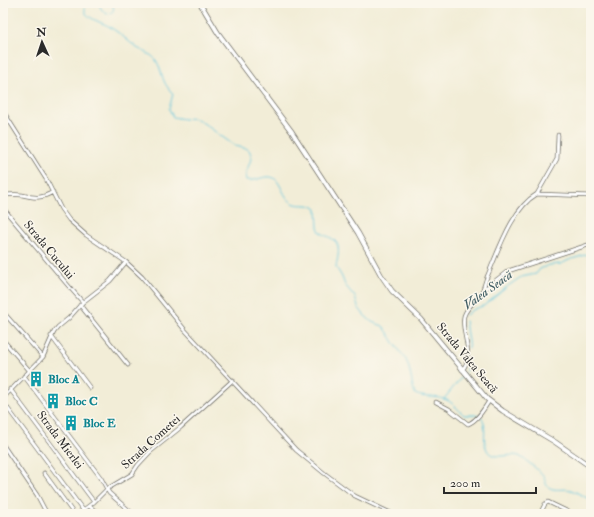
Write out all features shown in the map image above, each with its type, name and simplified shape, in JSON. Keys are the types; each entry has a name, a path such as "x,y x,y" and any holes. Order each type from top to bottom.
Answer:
{"main road":[{"name":"Strada Valea Seacă","path":"200,3 218,33 292,132 350,220 389,288 421,319 489,401 555,442 591,467"}],"street":[{"path":"3,111 46,179 69,220 86,235 126,262 142,277 185,330 233,380 296,450 355,496 392,514"},
{"path":"482,291 509,229 521,209 537,194 557,159 558,135"},
{"path":"3,195 20,195 29,198 37,198 53,192"},
{"path":"537,194 591,196"},
{"name":"Strada Cucului","path":"3,208 83,302"},
{"path":"463,370 467,364 468,355 464,318 469,307 482,291 508,271 591,244"},
{"path":"3,398 42,357 54,332 83,302 110,281 126,262"},
{"path":"80,305 128,365"},
{"path":"3,312 42,357"},
{"path":"51,336 90,388"},
{"path":"3,340 30,370"},
{"path":"24,376 106,485 109,493 133,514"},
{"name":"Strada Cometei","path":"78,514 94,502 107,489 132,474 152,450 181,427 233,380"},
{"name":"Strada Mierlei","path":"10,389 94,502"},
{"path":"436,402 449,409 467,424 471,424 489,401"},
{"path":"3,402 84,510"},
{"path":"3,445 37,495 47,514"},
{"path":"44,473 74,514"},
{"path":"540,514 545,504 548,502 573,514"},
{"path":"89,506 99,514"}],"waterway":[{"path":"89,3 85,8 87,15 114,29 156,61 165,83 173,94 169,109 173,117 199,120 235,146 248,149 251,160 246,172 246,180 267,177 274,178 290,201 317,209 318,227 320,232 334,240 338,246 336,267 345,285 355,297 358,307 364,315 372,322 383,326 405,357 415,394 447,400 464,415 480,415 483,419 485,428 485,446 490,453 497,456 519,456 543,475 547,485 550,488 571,490 591,499"},
{"path":"99,3 101,9 107,14 111,13 113,10 112,3"},
{"name":"Valea Seacă","path":"466,315 472,310 485,305 521,277 536,274 540,269 549,265 561,264 591,253"},
{"name":"Valea Seacă","path":"465,321 469,348"},
{"name":"Valea Seacă","path":"466,371 468,361"},
{"name":"Valea Seacă","path":"444,399 464,374"}],"place":[{"name":"Bloc A","path":"36,379"},
{"name":"Bloc C","path":"53,401"},
{"name":"Bloc E","path":"71,423"}]}
